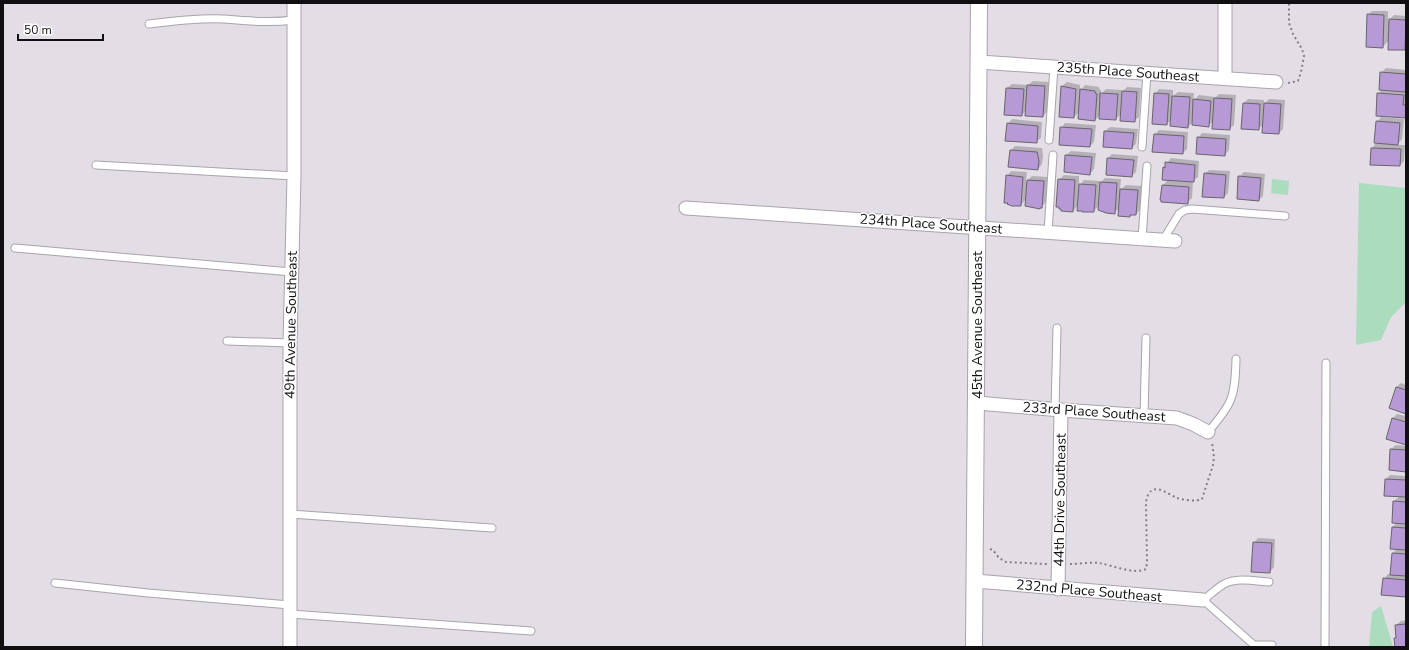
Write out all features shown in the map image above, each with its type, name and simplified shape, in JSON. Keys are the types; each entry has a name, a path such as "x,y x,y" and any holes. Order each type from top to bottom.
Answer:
{"street":[{"name":"49th Avenue Southeast","path":"290,647 290,343 294,176 294,3"},
{"name":"45th Avenue Southeast","path":"974,647 979,3"},
{"path":"1225,3 1225,78"},
{"name":"235th Place Southeast","path":"979,62 1276,82"},
{"name":"234th Place Southeast","path":"686,208 1169,240"},
{"name":"233rd Place Southeast","path":"977,403 1177,418 1208,432"},
{"name":"44th Drive Southeast","path":"1058,410 1058,589"},
{"name":"232nd Place Southeast","path":"974,581 1203,600"}],"lane":[{"path":"149,24 181,20 222,19 250,22 278,22 294,20"},
{"path":"1049,140 1054,67"},
{"path":"1142,147 1147,73"},
{"path":"1048,232 1053,155"},
{"path":"96,165 294,176"},
{"path":"1142,239 1147,166"},
{"path":"1169,240 1179,214 1185,210 1192,209 1285,216"},
{"path":"16,248 292,272"},
{"path":"1056,328 1058,410"},
{"path":"1144,416 1146,338"},
{"path":"227,341 290,343"},
{"path":"1208,432 1225,413 1231,403 1235,389 1236,359"},
{"path":"1325,647 1326,363"},
{"path":"290,514 492,528"},
{"path":"1269,582 1237,580 1223,585 1203,600 1253,646 1272,645"},
{"path":"55,583 290,609 532,631"}],"path":[{"path":"1276,82 1287,83 1298,81 1304,62 1302,49 1293,34 1289,23 1289,3"},
{"path":"990,549 993,550 999,558 1006,562 1059,564 1098,563 1125,570 1140,571 1146,569 1147,496 1158,488 1182,499 1202,499 1213,461 1213,446 1208,432"}],"green space":[{"path":"1272,179 1289,181 1288,195 1271,193"},
{"path":"1359,183 1406,188 1406,302 1391,317 1381,340 1356,345"},
{"path":"1381,606 1393,647 1369,647 1372,612"}],"building":[{"path":"1367,14 1384,15 1383,48 1366,47"},
{"path":"1389,19 1406,20 1405,50 1388,50"},
{"path":"1380,72 1406,74 1406,92 1379,90"},
{"path":"1027,85 1045,86 1043,117 1025,116"},
{"path":"1061,86 1076,89 1074,118 1059,117"},
{"path":"1006,88 1024,89 1022,116 1004,115"},
{"path":"1080,89 1095,91 1097,94 1095,121 1078,119"},
{"path":"1122,91 1137,92 1135,122 1120,121"},
{"path":"1100,93 1118,94 1116,120 1099,119"},
{"path":"1154,93 1169,94 1167,125 1152,124"},
{"path":"1377,93 1404,95 1403,105 1406,105 1406,118 1376,116"},
{"path":"1172,96 1190,97 1188,128 1170,126"},
{"path":"1214,98 1232,99 1230,130 1212,129"},
{"path":"1193,99 1211,101 1209,127 1192,125"},
{"path":"1243,103 1260,104 1259,130 1241,129"},
{"path":"1264,103 1281,104 1279,134 1262,133"},
{"path":"1376,121 1400,123 1398,145 1374,143"},
{"path":"1007,123 1038,126 1037,143 1005,141"},
{"path":"1060,127 1092,129 1090,147 1059,145"},
{"path":"1104,131 1134,133 1132,149 1103,147"},
{"path":"1154,134 1184,136 1183,154 1152,152"},
{"path":"1197,137 1226,139 1225,156 1196,154"},
{"path":"1371,148 1401,149 1400,166 1370,165"},
{"path":"1010,150 1037,152 1039,161 1038,170 1008,167"},
{"path":"1065,155 1092,157 1090,175 1064,172"},
{"path":"1107,158 1134,160 1132,177 1106,175"},
{"path":"1165,162 1195,165 1194,182 1162,180"},
{"path":"1204,173 1226,175 1224,198 1202,197"},
{"path":"1006,175 1023,177 1021,206 1012,206 1007,204 1008,203 1004,203"},
{"path":"1238,176 1261,178 1259,201 1237,199"},
{"path":"1058,179 1075,180 1073,212 1061,211 1059,207 1056,207"},
{"path":"1027,180 1044,181 1042,208 1040,209 1025,206"},
{"path":"1100,182 1117,183 1115,214 1098,210"},
{"path":"1079,184 1096,185 1094,212 1077,211"},
{"path":"1162,185 1189,187 1188,204 1161,202"},
{"path":"1120,189 1138,190 1136,215 1130,215 1130,217 1118,216"},
{"path":"1396,387 1406,390 1406,414 1389,408"},
{"path":"1392,418 1406,422 1406,445 1386,439"},
{"path":"1390,449 1406,450 1406,472 1389,470"},
{"path":"1385,479 1406,480 1406,497 1384,496"},
{"path":"1393,501 1406,502 1406,524 1392,523"},
{"path":"1392,527 1406,528 1406,550 1390,549"},
{"path":"1253,542 1272,543 1270,573 1251,572"},
{"path":"1392,553 1406,554 1406,576 1390,575"},
{"path":"1383,578 1406,580 1406,597 1381,595"},
{"path":"1406,624 1406,647 1395,647 1395,625"}]}
